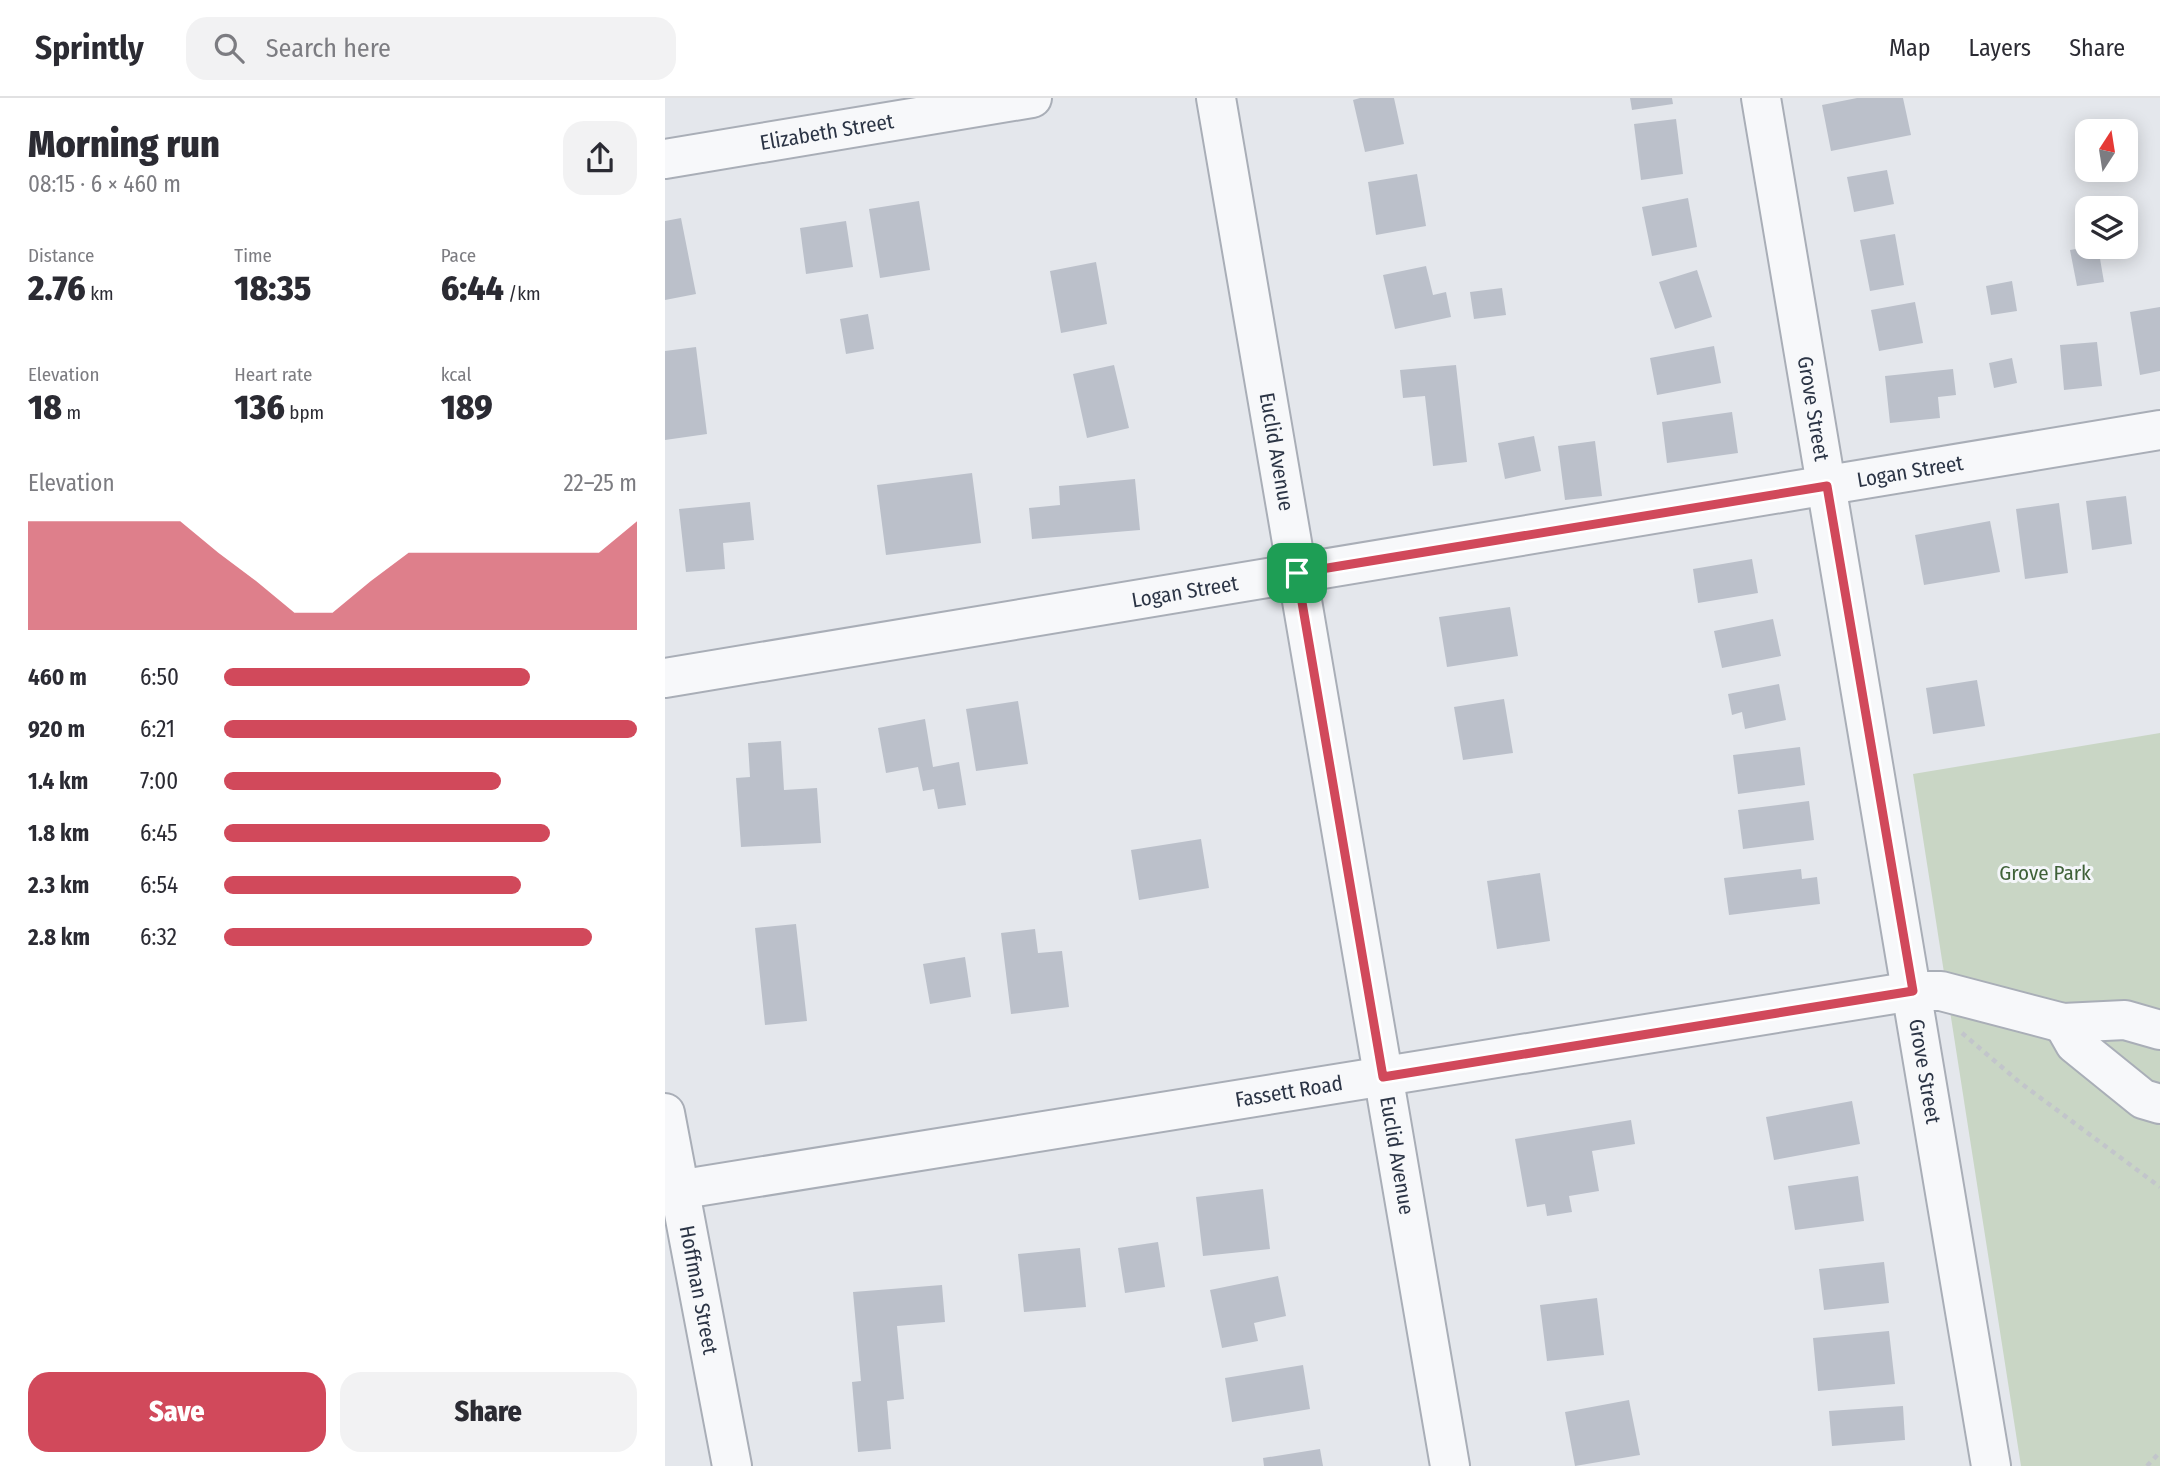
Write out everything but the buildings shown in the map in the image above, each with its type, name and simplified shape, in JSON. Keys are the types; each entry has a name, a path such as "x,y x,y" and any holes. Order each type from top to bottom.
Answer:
{"street":[{"name":"Elizabeth Street","path":"665,159 1032,98"},
{"name":"Euclid Avenue","path":"1216,98 1450,1466"},
{"name":"Grove Street","path":"1762,98 1827,486 1927,991 1991,1466"},
{"name":"Logan Street","path":"665,678 2160,430"},
{"path":"1927,991 2063,1023 2125,1020 2160,1030"},
{"name":"Fassett Road","path":"672,1191 1927,991"},
{"path":"2063,1023 2075,1044 2143,1099 2160,1104"},
{"name":"Hoffman Street","path":"665,1113 672,1191 733,1466"}],"path":[{"path":"1927,991 1964,1036 2018,1081 2160,1187"},
{"path":"2147,1466 2160,1452"}],"green space":[{"name":"Grove Park","path":"2160,733 2160,1466 2021,1466 1913,774"}],"route":[{"path":"1827,486 1913,991 1383,1077 1297,573 1827,486"}]}
